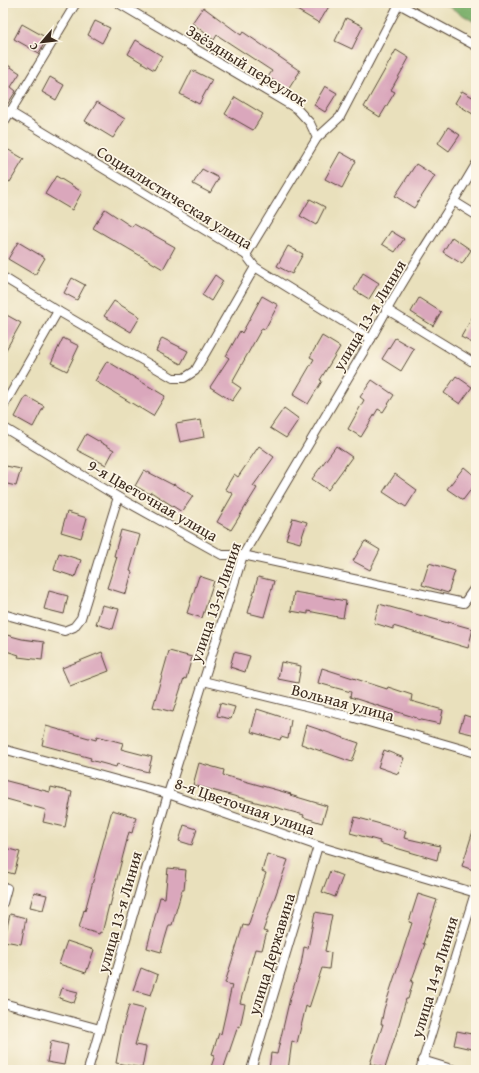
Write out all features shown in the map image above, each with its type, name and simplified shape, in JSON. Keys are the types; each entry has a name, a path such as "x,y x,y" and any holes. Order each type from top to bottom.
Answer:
{"lane":[{"path":"3,124 7,110 76,3"},
{"name":"Звёздный переулок","path":"118,3 297,109 310,123 317,138"},
{"path":"246,255 317,138 340,117 398,4 476,46"},
{"name":"Социалистическая улица","path":"7,110 246,255 255,267 371,339"},
{"name":"улица 13-я Линия","path":"88,1070 168,794 243,555 371,339 386,309 455,202 476,164"},
{"path":"455,202 476,215"},
{"path":"3,277 58,312 173,378 184,378 194,371 255,267"},
{"path":"386,309 476,364"},
{"path":"3,407 58,312"},
{"name":"9-я Цветочная улица","path":"3,427 118,497 222,555 243,555 464,603 476,586"},
{"path":"3,614 64,631 74,627 82,618 118,497"},
{"name":"Вольная улица","path":"203,681 351,717 476,753"},
{"name":"8-я Цветочная улица","path":"3,749 168,794 318,846 475,893"},
{"name":"улица Державина","path":"252,1070 318,846"},
{"path":"3,887 7,888 3,903"},
{"name":"улица 14-я Линия","path":"420,1070 475,893"},
{"path":"3,1003 100,1029"},
{"path":"422,1060 454,1070"}],"green space":[{"path":"443,3 476,3 476,23"}],"building":[{"path":"285,3 331,3 319,23"},
{"path":"203,7 241,35 243,32 300,71 288,90 268,77 272,71 217,35 214,40 192,23"},
{"path":"346,18 363,26 352,49 335,41"},
{"path":"95,21 110,28 102,43 88,35"},
{"path":"22,24 47,38 39,53 14,39"},
{"path":"136,40 162,56 154,70 128,54"},
{"path":"396,50 409,58 391,90 395,92 380,117 364,107"},
{"path":"3,62 20,73 11,87 16,91 7,105 3,104"},
{"path":"192,70 212,80 199,104 180,94"},
{"path":"50,77 64,85 56,100 42,92"},
{"path":"325,86 337,93 325,112 314,105"},
{"path":"462,91 476,99 476,116 455,103"},
{"path":"235,97 263,114 253,130 225,114"},
{"path":"97,102 125,119 113,138 85,121"},
{"path":"448,127 460,135 449,151 438,143"},
{"path":"7,149 24,159 10,182 3,178 3,157"},
{"path":"340,152 356,161 342,188 325,179"},
{"path":"416,164 435,176 414,208 395,196"},
{"path":"202,169 219,178 210,193 193,184"},
{"path":"56,176 82,192 72,210 45,194"},
{"path":"310,199 325,207 316,225 300,216"},
{"path":"105,209 132,227 134,224 175,247 163,269 93,228"},
{"path":"391,231 404,239 395,252 382,244"},
{"path":"452,237 471,250 462,264 443,252"},
{"path":"18,242 45,258 35,275 8,259"},
{"path":"288,246 303,254 292,274 277,266"},
{"path":"363,273 379,283 369,299 354,290"},
{"path":"215,275 223,281 211,301 202,295"},
{"path":"72,278 85,285 77,300 64,293"},
{"path":"262,296 278,305 265,329 262,328 232,382 241,388 232,401 210,387 229,358 226,356 240,331 242,333"},
{"path":"419,298 441,312 433,326 411,312"},
{"path":"114,301 140,317 131,332 104,316"},
{"path":"476,311 476,345 461,337"},
{"path":"3,313 21,323 3,355"},
{"path":"322,336 340,347 320,380 322,381 308,404 293,395 314,359 310,357"},
{"path":"63,338 79,346 67,371 51,363"},
{"path":"162,338 188,351 181,364 156,351"},
{"path":"395,338 414,349 401,371 382,359"},
{"path":"107,361 165,396 153,416 95,381"},
{"path":"456,376 472,387 460,404 444,393"},
{"path":"372,380 394,395 383,412 378,409 361,437 348,429 364,400 360,397"},
{"path":"26,396 44,406 33,427 15,417"},
{"path":"284,408 299,419 286,438 270,428"},
{"path":"201,420 204,437 180,442 176,424"},
{"path":"86,434 114,450 106,465 77,450"},
{"path":"259,446 274,457 253,486 257,488 231,530 217,522 233,494 225,489 234,474 238,477"},
{"path":"336,446 352,457 328,490 312,479"},
{"path":"6,466 21,469 16,486 3,483"},
{"path":"464,467 476,477 476,483 463,500 447,489"},
{"path":"144,470 173,485 174,484 193,496 182,512 151,492 150,494 135,486"},
{"path":"395,474 417,490 406,507 383,492"},
{"path":"67,512 87,518 81,538 61,532"},
{"path":"293,518 307,522 300,543 286,539"},
{"path":"121,530 140,535 130,571 132,572 126,594 107,588 117,557 114,556"},
{"path":"365,541 380,550 370,570 353,561"},
{"path":"59,553 81,560 75,577 54,570"},
{"path":"429,563 455,571 448,593 422,585"},
{"path":"199,576 214,581 202,618 187,613"},
{"path":"258,577 274,581 264,617 248,613"},
{"path":"49,591 68,596 64,614 44,609"},
{"path":"294,592 346,601 343,618 308,611 308,614 291,611"},
{"path":"379,604 473,629 468,648 393,626 393,629 374,623"},
{"path":"102,605 119,609 113,629 96,624"},
{"path":"3,634 22,639 44,642 42,660 18,657 19,655 3,650"},
{"path":"169,651 192,657 186,679 184,678 173,712 153,707"},
{"path":"102,652 109,671 70,686 62,668"},
{"path":"234,652 250,656 245,672 230,667"},
{"path":"281,662 301,666 298,683 278,679"},
{"path":"322,668 387,689 388,687 412,695 411,701 443,710 440,724 417,719 350,697 351,692 318,683"},
{"path":"220,703 235,707 231,719 217,716"},
{"path":"257,709 291,720 288,739 281,737 280,740 251,732"},
{"path":"464,715 476,719 476,735 459,731"},
{"path":"306,725 359,743 352,762 301,744"},
{"path":"46,726 96,740 97,736 123,743 121,749 152,757 148,772 117,764 116,767 90,760 91,758 42,745"},
{"path":"384,750 404,758 398,774 378,767"},
{"path":"199,763 224,770 223,775 291,794 290,795 327,806 322,823 303,817 304,815 193,785"},
{"path":"3,780 50,792 51,787 72,792 65,827 43,822 46,810 3,798"},
{"path":"112,810 136,817 132,833 129,832 102,933 100,932 99,934 79,928"},
{"path":"355,817 406,831 404,838 440,846 437,860 379,843 380,841 350,833"},
{"path":"184,825 197,829 192,845 179,841"},
{"path":"473,831 476,832 476,871 462,866"},
{"path":"5,848 20,852 14,874 3,871 3,855"},
{"path":"267,854 288,860 263,931 267,932 262,950 255,949 240,1003 245,1004 240,1027 238,1026 223,1070 210,1070 215,1055 212,1054 219,1033 221,1034 232,985 225,983 243,925 248,926 266,873 262,871"},
{"path":"168,868 186,870 184,890 182,890 172,925 169,925 161,952 147,948 160,897 165,898"},
{"path":"330,871 343,876 335,897 322,892"},
{"path":"34,892 47,895 43,910 30,907"},
{"path":"418,894 437,900 423,944 425,944 411,982 413,982 408,999 406,999 385,1068 370,1064 383,1024 381,1024 384,1009 412,923 409,922"},
{"path":"315,912 332,915 325,951 331,953 329,969 322,968 309,1008 306,1006 297,1043 292,1041 288,1070 269,1070 271,1053 277,1054 290,998 301,965 304,947 308,948"},
{"path":"10,914 26,918 21,944 4,941"},
{"path":"67,941 94,950 86,973 59,964"},
{"path":"141,968 158,975 151,995 133,990"},
{"path":"62,988 78,992 74,1003 59,998"},
{"path":"129,1005 145,1009 135,1045 146,1047 142,1068 116,1063 122,1030"},
{"path":"457,1031 476,1035 476,1050 454,1045"},
{"path":"51,1041 68,1045 64,1065 47,1062"}]}
